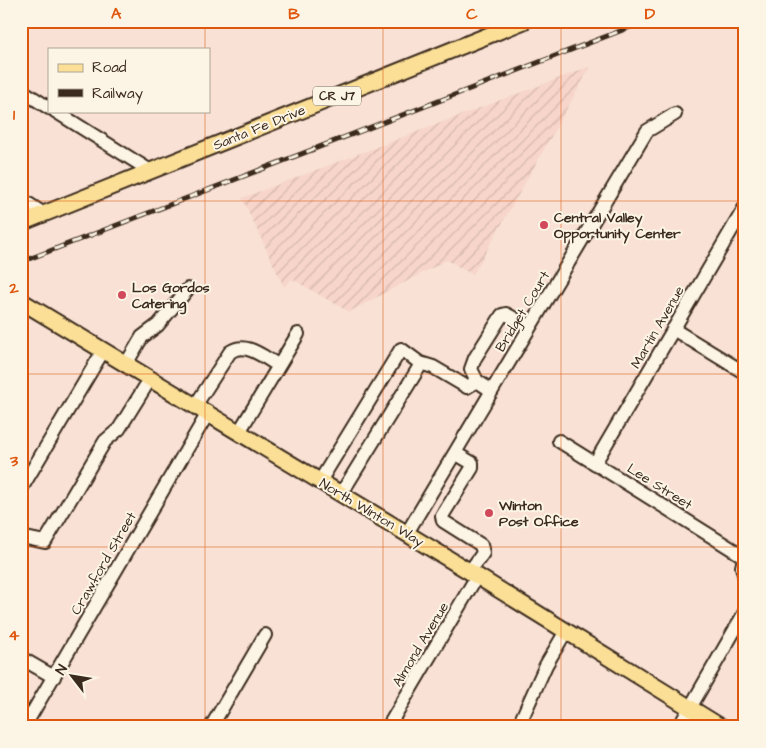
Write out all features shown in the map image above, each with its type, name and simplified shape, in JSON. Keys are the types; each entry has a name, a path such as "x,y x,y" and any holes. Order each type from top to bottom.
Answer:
{"main road":[{"name":"Santa Fe Drive","path":"21,223 524,21"},
{"name":"North Winton Way","path":"21,301 407,533 721,727"}],"street":[{"path":"21,90 48,107"},
{"path":"56,112 149,170"},
{"name":"Bridget Court","path":"407,533 647,131 675,114"},
{"path":"21,199 44,214"},
{"name":"Martin Avenue","path":"595,463 745,207"},
{"path":"126,364 142,337 158,325 188,289"},
{"path":"492,391 476,381 471,369 475,358 502,315 506,314 530,327"},
{"path":"673,329 745,373"},
{"path":"239,432 298,334"},
{"name":"Crawford Street","path":"26,726 201,410 230,352 236,348 245,348 278,365"},
{"path":"320,481 401,349 419,366 432,366 467,387 476,381"},
{"path":"21,489 103,351"},
{"path":"342,494 419,366"},
{"path":"21,537 45,542 105,441 119,429 150,378"},
{"name":"Lee Street","path":"559,441 744,555"},
{"name":"Almond Avenue","path":"388,727 474,574 483,553 481,545 443,522 442,516 472,468 472,463 455,453"},
{"path":"744,555 742,567 745,578"},
{"path":"679,727 745,612"},
{"path":"533,727 520,723 546,664 566,631"},
{"path":"211,727 265,635"},
{"path":"21,658 54,677"}],"shaded area":[{"path":"591,66 473,275 447,260 349,312 292,279 284,287 242,198"}],"railway":[{"path":"21,262 646,21"}],"place":[{"name":"Central Valley Opportunity Center","path":"544,225"},
{"name":"Los Gordos Catering","path":"122,295"},
{"name":"Winton Post Office","path":"489,513"}]}
